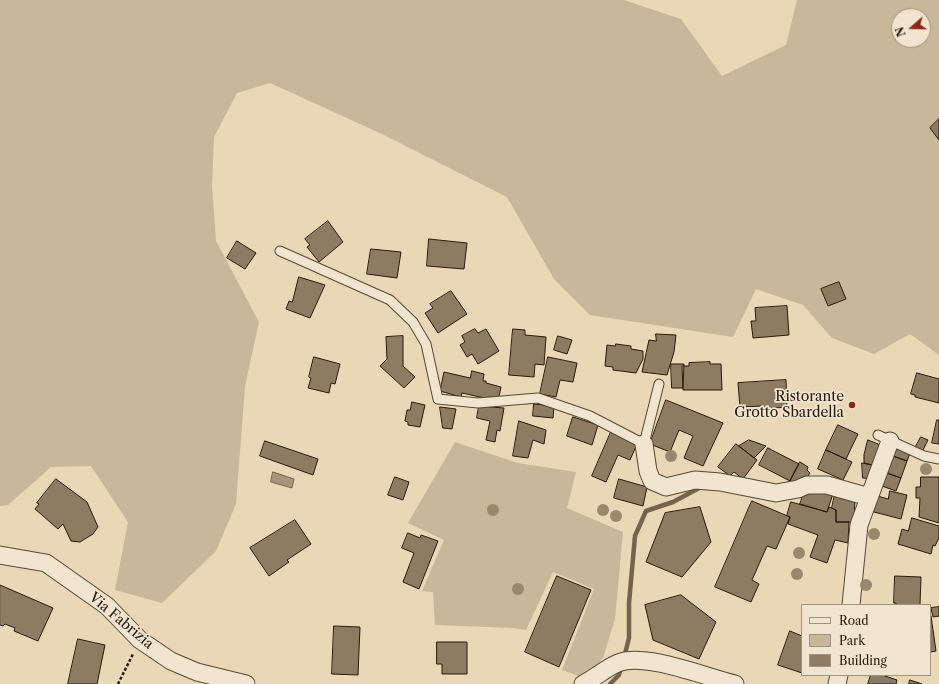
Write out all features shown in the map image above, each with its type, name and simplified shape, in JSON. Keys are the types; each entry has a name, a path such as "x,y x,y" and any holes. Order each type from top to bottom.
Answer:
{"street":[{"path":"852,604 859,525 869,497 884,438"},
{"path":"644,444 648,471 652,481 666,487 695,480 720,482 776,493 798,489 807,485 827,486 869,497"},
{"name":"Via Fabrizia","path":"0,555 46,563 107,606 140,640 171,660 197,672 246,684"},
{"path":"583,684 624,662 656,662 735,684"}],"lane":[{"path":"280,251 390,300 413,322 426,344 438,399 478,404 538,398 590,416 644,444 658,384"},
{"path":"884,438 924,456 939,459"}],"path":[{"path":"118,684 140,640"}],"green space":[{"path":"0,0 624,0 681,19 722,76 786,45 797,0 939,0 939,355 910,334 874,354 832,338 803,305 756,289 733,337 590,315 554,279 507,197 382,134 270,83 237,93 214,137 212,186 216,241 259,322 245,386 236,504 216,551 162,603 115,590 128,522 91,466 51,467 8,505 0,506"},
{"path":"455,442 518,463 576,472 567,508 623,532 615,619 603,658 584,678 562,670 594,589 553,572 526,630 514,628 435,625 433,592 422,591 444,540 408,523"}],"shaded area":[{"path":"273,472 294,479 292,488 271,482"}],"building":[{"path":"939,119 939,140 930,128"},
{"path":"328,221 343,242 319,262 307,247 310,245 305,239"},
{"path":"429,239 467,243 464,269 427,266"},
{"path":"237,241 256,253 245,269 227,258"},
{"path":"371,249 401,252 397,278 367,274"},
{"path":"299,277 325,285 310,318 286,309 289,301 292,302"},
{"path":"839,282 846,299 828,306 821,289"},
{"path":"451,291 467,314 438,333 425,313 433,308 430,304"},
{"path":"787,306 789,335 753,338 751,321 756,321 755,308"},
{"path":"475,329 478,333 486,329 499,351 478,364 472,354 467,357 460,345 465,342 462,336"},
{"path":"513,329 525,330 525,335 546,337 544,365 535,364 534,377 509,375"},
{"path":"656,334 676,335 674,352 667,375 642,372 649,340 656,341"},
{"path":"403,336 403,366 415,377 404,388 380,366 387,359 386,337"},
{"path":"558,336 572,340 567,354 554,350"},
{"path":"616,344 631,346 631,349 643,351 643,359 636,373 613,370 613,367 605,366 607,345 615,346"},
{"path":"314,357 340,364 335,384 331,383 329,393 308,388"},
{"path":"548,357 577,363 573,382 560,380 556,397 540,394"},
{"path":"710,362 710,364 721,364 722,390 683,390 682,366 689,366 689,363"},
{"path":"671,364 684,364 683,388 672,388"},
{"path":"472,371 484,374 483,381 486,381 486,383 501,387 498,401 462,393 461,397 440,391 444,372 470,378"},
{"path":"917,373 939,379 939,403 915,397 915,395 911,394"},
{"path":"786,380 787,407 762,409 762,406 740,407 738,383"},
{"path":"666,400 723,423 703,466 684,458 693,436 679,430 670,452 650,444"},
{"path":"412,402 425,405 420,427 408,425 408,422 405,421 407,410 410,410"},
{"path":"534,404 554,406 553,418 533,416"},
{"path":"479,406 504,408 500,431 497,430 495,442 486,440 490,421 477,418"},
{"path":"440,407 456,409 452,429 443,428"},
{"path":"573,417 598,425 592,445 567,436"},
{"path":"937,420 939,420 939,444 932,443"},
{"path":"519,421 546,430 544,444 533,440 528,458 513,456"},
{"path":"838,425 858,434 846,459 826,450"},
{"path":"611,432 637,444 630,460 618,455 606,482 592,476"},
{"path":"921,437 928,440 922,452 915,448"},
{"path":"749,440 766,446 754,458 739,446"},
{"path":"868,440 878,444 881,449 877,466 864,463 864,455"},
{"path":"265,441 318,459 313,475 260,456"},
{"path":"736,444 757,460 743,479 734,472 730,476 718,467"},
{"path":"893,447 910,453 907,461 890,455"},
{"path":"768,448 799,464 790,481 759,465"},
{"path":"826,450 852,462 843,480 818,469"},
{"path":"890,455 907,461 901,478 884,472"},
{"path":"800,462 808,467 807,470 810,473 802,485 790,481"},
{"path":"862,463 877,466 873,479 863,478"},
{"path":"884,472 901,478 896,491 879,485"},
{"path":"395,477 409,482 403,500 388,495"},
{"path":"921,477 939,477 939,523 919,517 920,498 916,498 916,487 920,487"},
{"path":"56,479 87,502 98,527 93,534 80,542 71,541 63,524 58,529 35,509 39,504 37,503"},
{"path":"619,479 647,487 643,506 614,498"},
{"path":"807,486 833,494 827,512 800,504"},
{"path":"890,491 907,495 901,519 870,511 874,495 888,499"},
{"path":"835,494 855,498 854,522 836,522 836,510 832,508"},
{"path":"752,501 790,517 776,549 767,546 752,580 759,584 751,602 715,587"},
{"path":"791,502 827,512 829,507 836,510 836,522 849,522 848,543 835,540 827,563 810,557 818,535 788,524 790,517 787,516"},
{"path":"700,507 711,542 682,577 646,562 665,513"},
{"path":"912,518 939,526 939,538 935,546 933,545 931,554 898,544 902,529 908,531"},
{"path":"295,520 311,544 287,560 289,562 269,576 250,548"},
{"path":"408,533 420,538 421,535 438,541 419,589 403,582 414,553 402,548"},
{"path":"557,576 591,590 559,667 525,652"},
{"path":"895,576 921,577 920,604 894,603"},
{"path":"0,585 53,608 38,641 14,631 15,628 5,624 3,626 0,625"},
{"path":"681,595 716,622 699,659 653,640 645,605"},
{"path":"939,607 939,616 933,617 931,608"},
{"path":"931,616 936,651 931,652"},
{"path":"334,626 360,627 358,675 332,674"},
{"path":"790,631 801,636 801,673 778,665"},
{"path":"78,639 105,645 97,684 68,684"},
{"path":"437,642 467,642 467,674 442,674 442,664 437,664"},
{"path":"871,676 885,676 897,680 896,684 868,684"},
{"path":"910,680 922,684 909,684"}],"waterway":[{"path":"624,658 629,638 629,603 635,536 646,511 673,502 703,486"},
{"path":"610,684 619,675 621,667"}],"place":[{"name":"Ristorante Grotto Sbardella","path":"852,405"}]}
